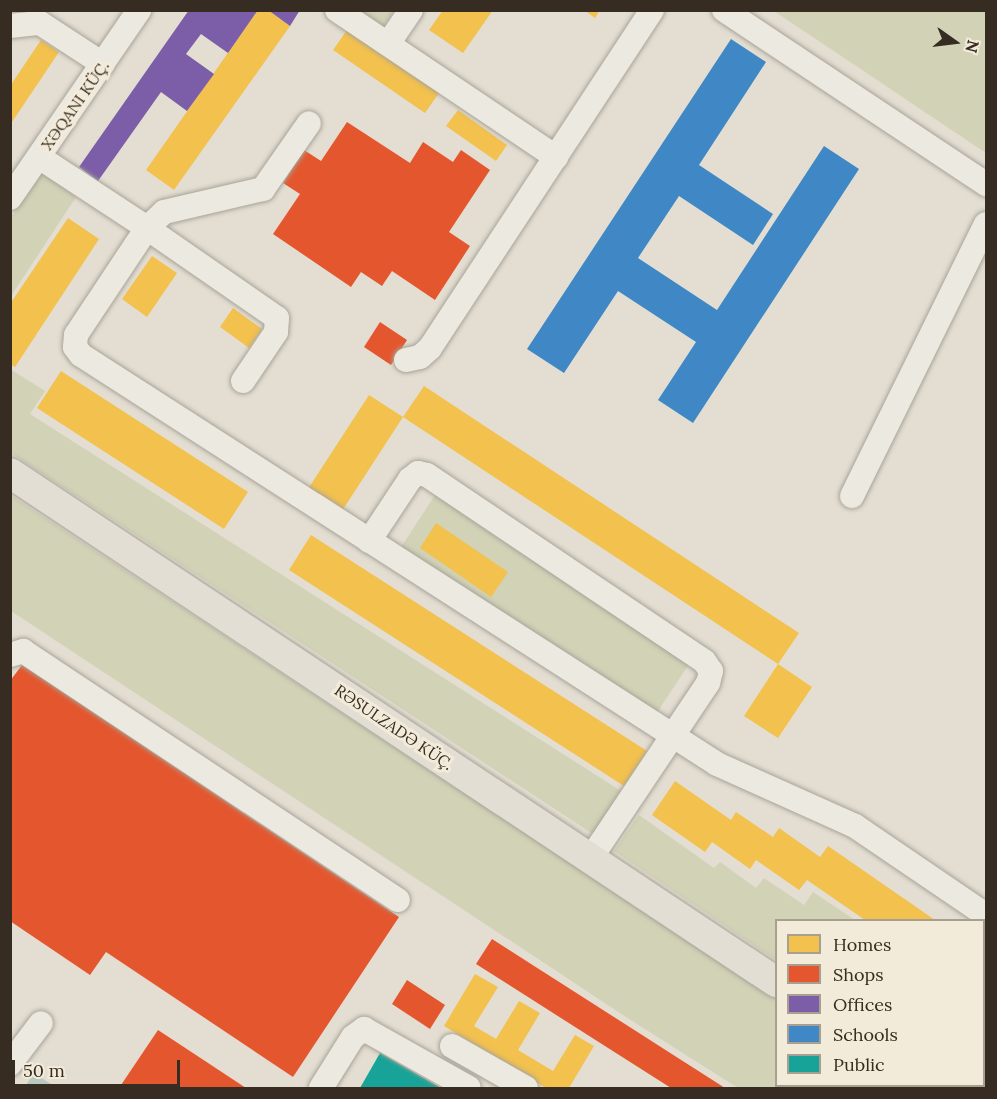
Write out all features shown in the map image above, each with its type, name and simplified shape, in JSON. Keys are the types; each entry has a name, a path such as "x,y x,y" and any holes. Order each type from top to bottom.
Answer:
{"main road":[{"name":"RƏSULZADƏ KÜÇ.","path":"10,473 775,981"}],"street":[{"name":"XƏQANI KÜÇ.","path":"10,198 139,10"},
{"path":"338,10 556,157"},
{"path":"388,44 411,10"},
{"path":"406,360 420,357 430,348 652,10"},
{"path":"724,10 987,184"},
{"path":"10,26 40,23 104,64"},
{"path":"309,123 263,189 164,212 147,228 76,335 75,347 369,542 672,736 726,769 855,825 987,915"},
{"path":"39,157 277,318 276,332 243,381"},
{"path":"852,496 987,224"},
{"path":"369,542 410,479 418,473 427,475 704,661 711,671 708,683 591,858"},
{"path":"10,655 23,651 398,900"},
{"path":"10,1064 41,1023"},
{"path":"321,1089 353,1037 364,1029 468,1089"},
{"path":"452,1046 526,1089"}],"green space":[{"path":"354,11 394,11 381,29"},
{"path":"774,11 986,11 986,153"},
{"path":"41,172 76,197 11,296 11,217"},
{"path":"10,369 45,391 30,414 621,791 593,834 11,453"},
{"path":"10,495 775,997 775,1087 913,1088 738,1088 626,1017 11,611"},
{"path":"435,495 689,664 654,717 398,552"},
{"path":"639,815 714,868 720,862 756,888 764,878 804,905 813,892 854,919 775,919 775,959 614,851"},
{"path":"985,1048 986,1088 964,1087 985,1087"}],"shaded area":[{"path":"34,1073 57,1088 24,1088"}],"building: Homes":[{"path":"258,10 268,10 290,26 174,190 146,170"},
{"path":"443,10 493,10 463,53 429,30"},
{"path":"584,10 600,10 595,18"},
{"path":"347,30 439,93 425,113 333,50"},
{"path":"41,40 59,52 10,125 10,86"},
{"path":"458,110 507,145 496,161 446,126"},
{"path":"68,218 99,239 15,367 10,364 10,304"},
{"path":"152,256 177,273 147,317 122,299"},
{"path":"233,308 262,329 249,348 220,327"},
{"path":"61,371 248,492 224,529 37,408"},
{"path":"424,386 799,633 778,664 403,417"},
{"path":"369,395 403,417 340,514 306,492"},
{"path":"436,523 508,572 491,597 420,548"},
{"path":"311,535 647,751 624,786 289,570"},
{"path":"778,664 812,687 778,738 744,716"},
{"path":"675,781 731,820 736,812 773,837 779,828 820,857 828,846 934,919 864,919 807,880 799,890 756,860 750,869 712,842 705,852 652,815"},
{"path":"985,955 986,956 985,1003"},
{"path":"475,974 498,987 474,1026 496,1039 519,1001 540,1013 518,1050 553,1071 575,1035 594,1046 569,1088 546,1088 444,1026"}],"building: Shops":[{"path":"347,122 410,163 423,142 453,162 461,150 490,170 449,232 470,246 435,300 392,271 382,286 361,272 351,287 273,234 300,194 283,183 304,150 321,161"},
{"path":"380,322 407,340 391,365 364,347"},
{"path":"22,665 399,917 293,1077 106,952 90,975 10,921 10,681"},
{"path":"492,939 725,1088 671,1088 476,964"},
{"path":"407,980 445,1005 430,1029 392,1004"},
{"path":"158,1030 246,1088 119,1088"}],"building: Offices":[{"path":"189,10 258,10 228,53 201,34 186,54 214,74 187,111 161,92 98,181 79,167"},
{"path":"268,10 300,10 290,26"}],"building: Schools":[{"path":"731,39 766,62 699,165 773,214 753,245 679,196 638,258 717,310 824,146 859,169 693,423 658,400 696,342 618,291 564,373 527,349"}],"building: Public":[{"path":"380,1053 441,1088 360,1088"}]}
